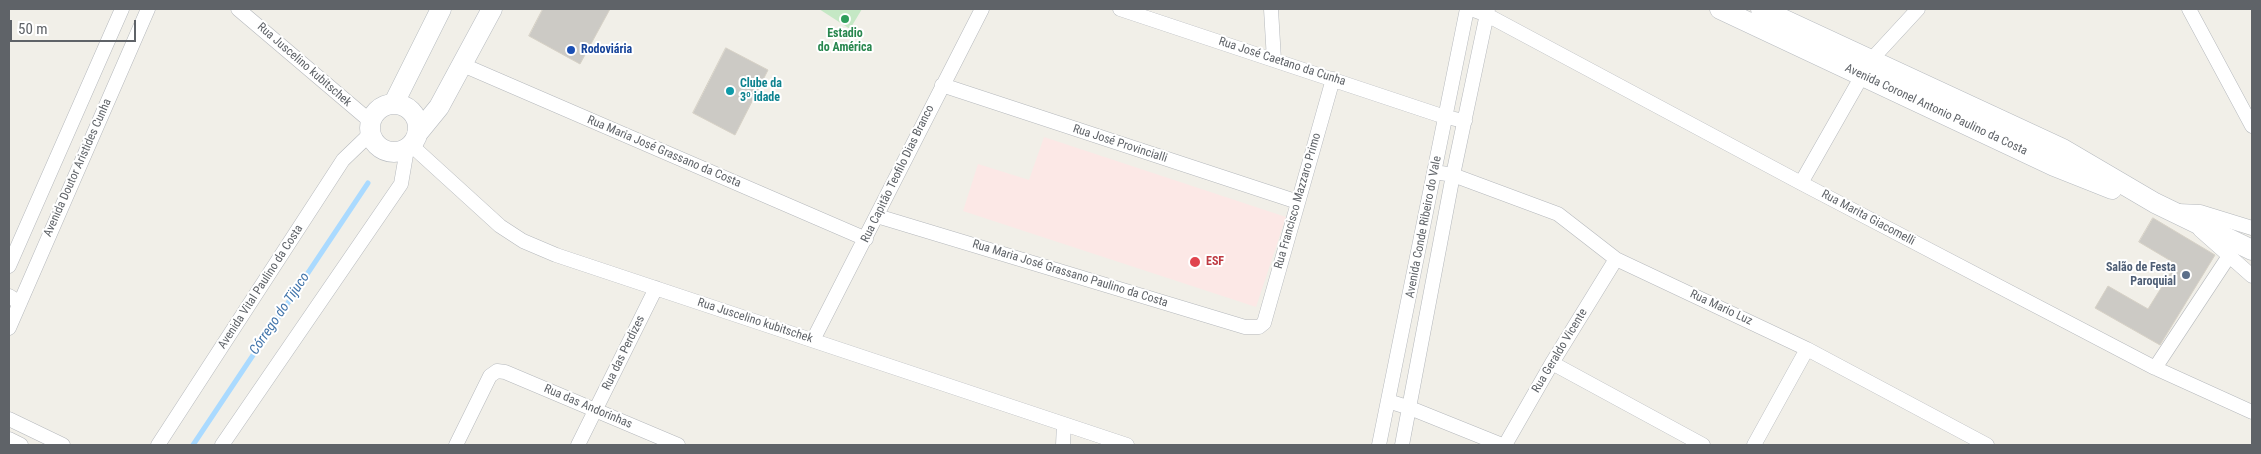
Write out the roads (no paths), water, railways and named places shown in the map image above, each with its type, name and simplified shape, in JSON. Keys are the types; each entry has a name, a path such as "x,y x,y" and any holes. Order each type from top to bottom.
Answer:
{"street":[{"name":"Avenida Doutor Aristides Cunha","path":"9,266 122,9"},
{"name":"Avenida Doutor Aristides Cunha","path":"9,328 14,299 73,180 148,9"},
{"name":"Rua Juscelino kubitschek","path":"238,9 370,128"},
{"path":"394,103 441,9"},
{"path":"222,445 401,184 412,142 417,121 414,114 402,104 394,103 379,108 370,128 373,141 385,151 392,152 412,142 439,107 492,9"},
{"name":"Rua Capitão Teofilo Dias Branco","path":"813,340 982,9"},
{"name":"Rua José Caetano da Cunha","path":"1120,9 1444,117 1464,121"},
{"path":"1271,9 1274,60"},
{"name":"Rua Marita Giacomelli","path":"1469,9 1488,12 1801,183 2155,368 2252,412"},
{"name":"Avenida Conde Ribeiro do Vale","path":"1379,445 1436,172 1444,117 1469,9"},
{"name":"Avenida Coronel Antonio Paulino da Costa","path":"1760,9 1866,67"},
{"path":"1801,183 1866,67 1918,9"},
{"path":"2189,9 2252,126"},
{"name":"Avenida Coronel Antonio Paulino da Costa","path":"1733,11 1866,67 2252,250"},
{"name":"Avenida Conde Ribeiro do Vale","path":"1402,445 1464,121 1488,12"},
{"name":"Rua Maria José Grassano da Costa","path":"463,65 866,239"},
{"name":"Rua Francisco Mazzaro Primo","path":"1264,323 1333,79"},
{"name":"Rua José Provincialli","path":"942,85 1298,202"},
{"name":"Avenida Vital Paulino da Costa","path":"158,445 343,160 370,128"},
{"name":"Rua Juscelino kubitschek","path":"412,142 500,226 523,241 556,255 1127,445"},
{"path":"51,169 73,180"},
{"name":"Rua Mario Luz","path":"1436,172 1454,176 1558,214 1616,259 1807,349 1987,445"},
{"path":"2163,207 2200,212 2252,228"},
{"name":"Rua Maria José Grassano Paulino da Costa","path":"877,216 1245,326 1259,326 1264,323"},
{"path":"2190,221 2252,276"},
{"path":"2155,368 2229,256"},
{"name":"Rua Geraldo Vicente","path":"1504,445 1616,259"},
{"name":"Rua das Perdizes","path":"578,445 656,288"},
{"path":"1754,445 1807,349"},
{"path":"1552,363 1703,445"},
{"name":"Rua das Andorinhas","path":"456,445 490,376 498,371 505,372 678,445"},
{"path":"1388,401 1504,445"},
{"path":"9,418 63,445"},
{"path":"1063,445 1064,424"},
{"path":"9,439 21,445"}],"waterway":[{"name":"Córrego do Tijuco","path":"193,445 368,183"}],"place":[{"name":"Estadio do América","path":"845,19"},
{"name":"Rodoviária","path":"571,50"},
{"name":"Clube da 3º idade","path":"730,91"},
{"name":"ESF","path":"1195,262"},
{"name":"Salão de Festa Paroquial","path":"2186,275"}]}
